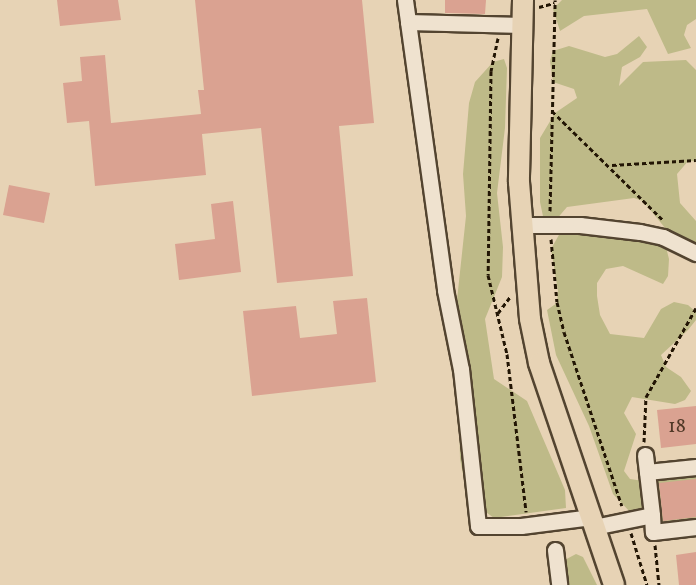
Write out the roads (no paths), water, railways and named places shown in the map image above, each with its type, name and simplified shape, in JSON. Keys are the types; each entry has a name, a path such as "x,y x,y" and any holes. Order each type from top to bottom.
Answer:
{"main road":[{"path":"523,0 521,225 524,274 539,363 614,585"}],"street":[{"path":"405,0 446,290 461,369 478,526 592,522 652,515"},
{"path":"408,22 522,25"},
{"path":"521,225 550,224 610,228 678,243 696,253"},
{"path":"645,455 653,532 696,527"},
{"path":"647,472 696,467"},
{"path":"555,550 559,585"}]}
